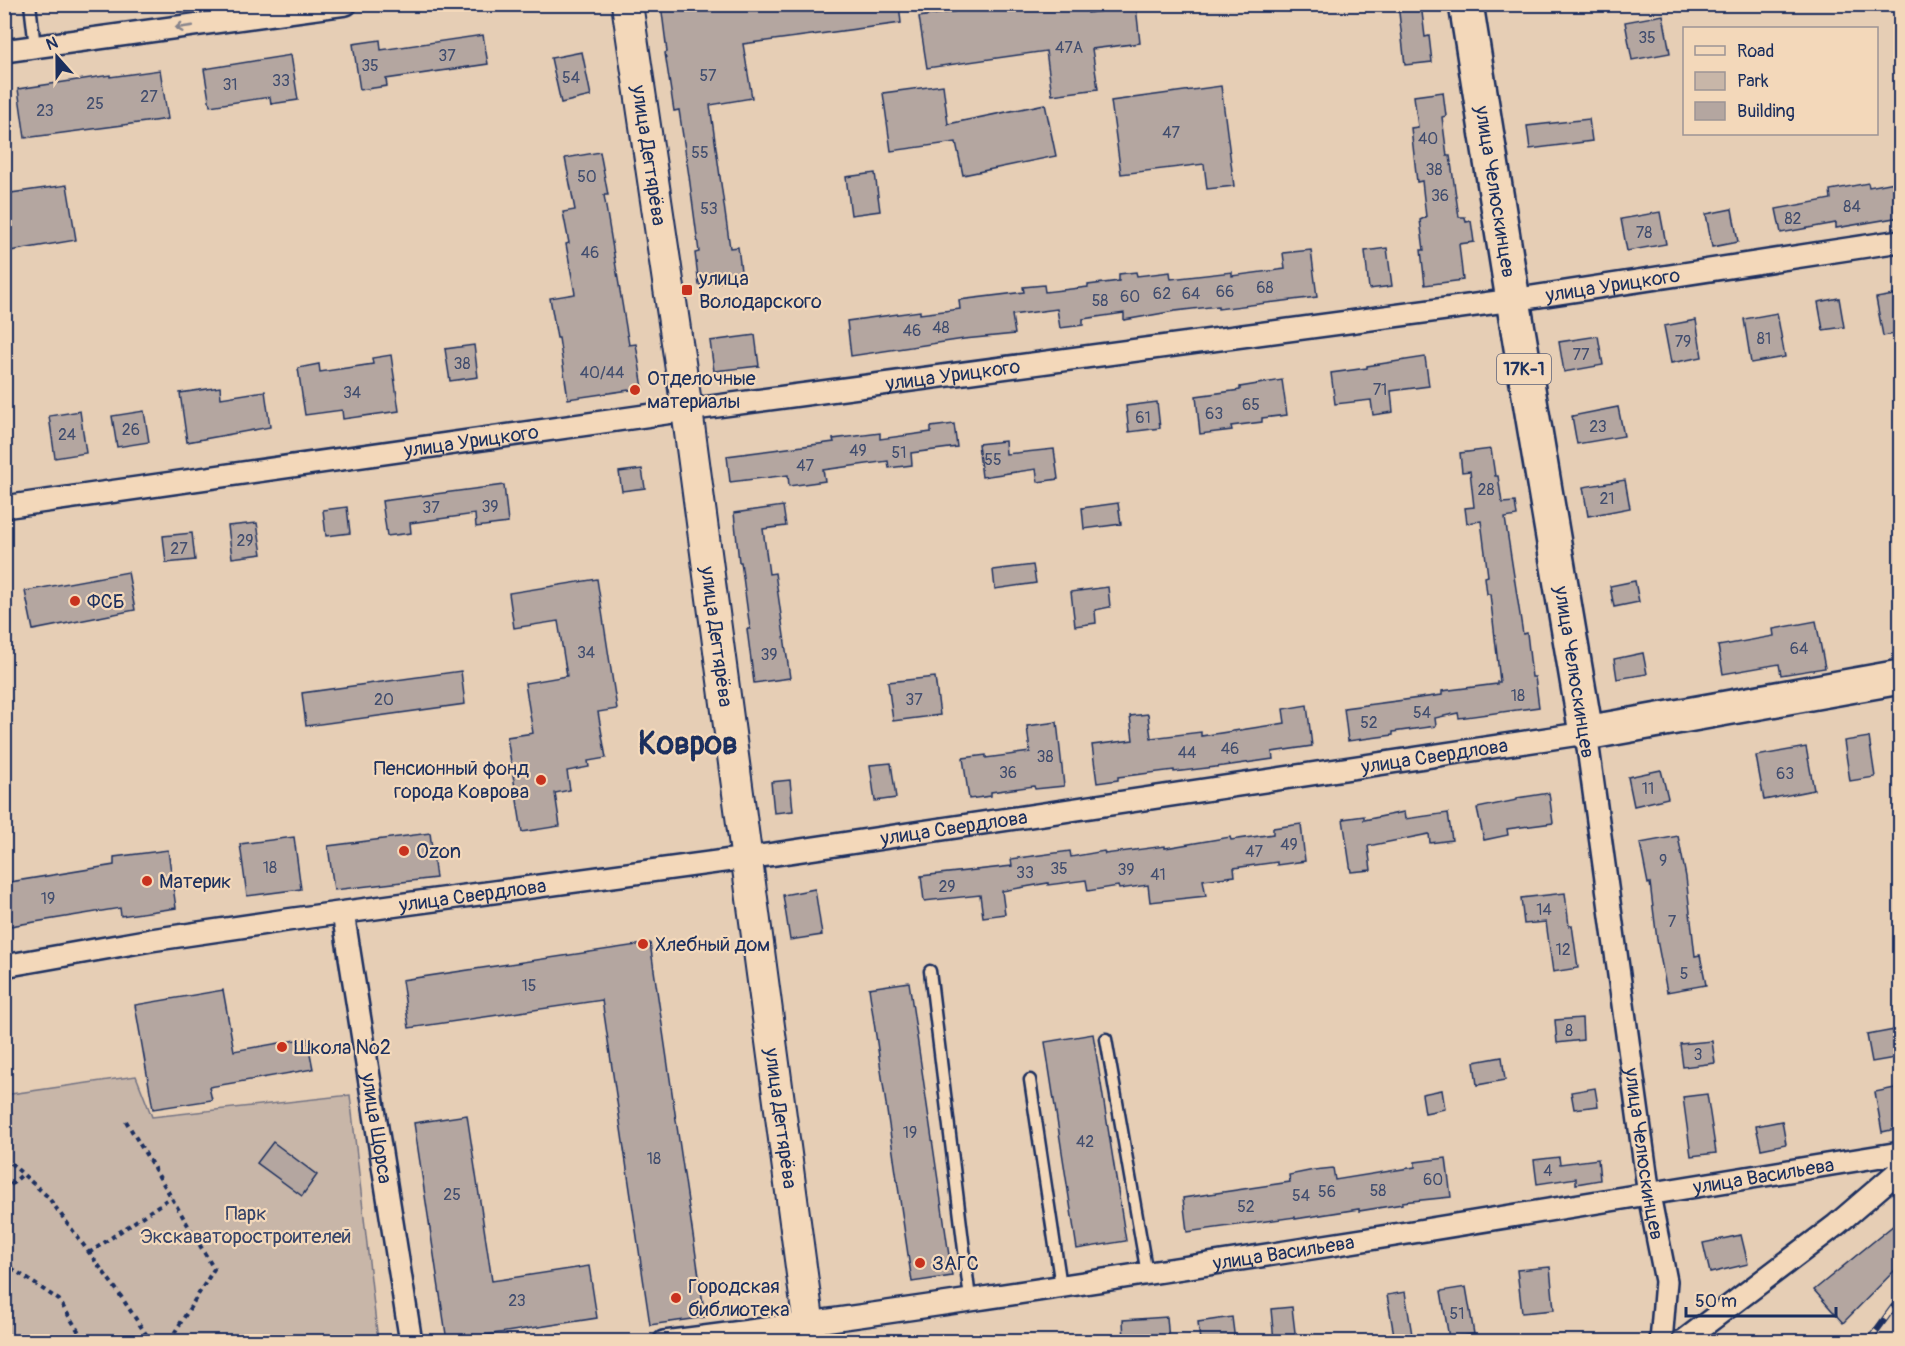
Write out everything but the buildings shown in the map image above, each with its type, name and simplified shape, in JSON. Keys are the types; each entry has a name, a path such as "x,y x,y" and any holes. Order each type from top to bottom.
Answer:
{"main road":[{"name":"улица Дегтярёва","path":"627,4 687,410 810,1333"},
{"name":"улица Челюскинцев","path":"1466,4 1513,300 1587,733"},
{"name":"улица Свердлова","path":"1587,733 1900,677"}],"street":[{"path":"4,51 346,4"},
{"name":"улица Урицкого","path":"4,507 687,410 1513,300 1900,241"},
{"name":"улица Свердлова","path":"4,966 162,939 746,858 1587,733"},
{"name":"улица Челюскинцев","path":"1587,733 1649,1195 1666,1281 1661,1341"},
{"name":"улица Щорса","path":"343,913 411,1341"},
{"name":"улица Васильева","path":"664,1341 810,1333 970,1299 1147,1274 1900,1153"},
{"path":"1682,1341 1836,1225 1900,1170"}],"lane":[{"path":"30,4 35,47"},
{"path":"930,971 970,1299"},
{"path":"1106,1039 1147,1274"},
{"path":"1030,1080 1061,1286"}],"path":[{"path":"4,1157 48,1197 149,1341 163,1337 170,1341 214,1269 126,1121"},
{"path":"4,1191 23,1174"},
{"path":"89,1253 171,1197"},
{"path":"4,1263 59,1300 85,1341"}],"green space":[{"name":"Парк Экскаваторостроителей","path":"136,1076 152,1117 350,1095 378,1341 5,1341 4,1095"}],"railway":[{"path":"1868,1342 1900,1298"}],"place":[{"name":"улица Володарского","path":"687,290"},
{"name":"Отделочные материалы","path":"635,390"},
{"name":"ФСБ","path":"75,601"},
{"name":"Пенсионный фонд города Коврова","path":"541,780"},
{"name":"Ozon","path":"404,851"},
{"name":"Материк","path":"147,881"},
{"name":"Хлебный дом","path":"643,944"},
{"name":"Школа №2","path":"282,1047"},
{"name":"ЗАГС","path":"920,1263"},
{"name":"Городская библиотека","path":"676,1298"}],"district":[{"name":"Ковров","path":"688,743"}]}
